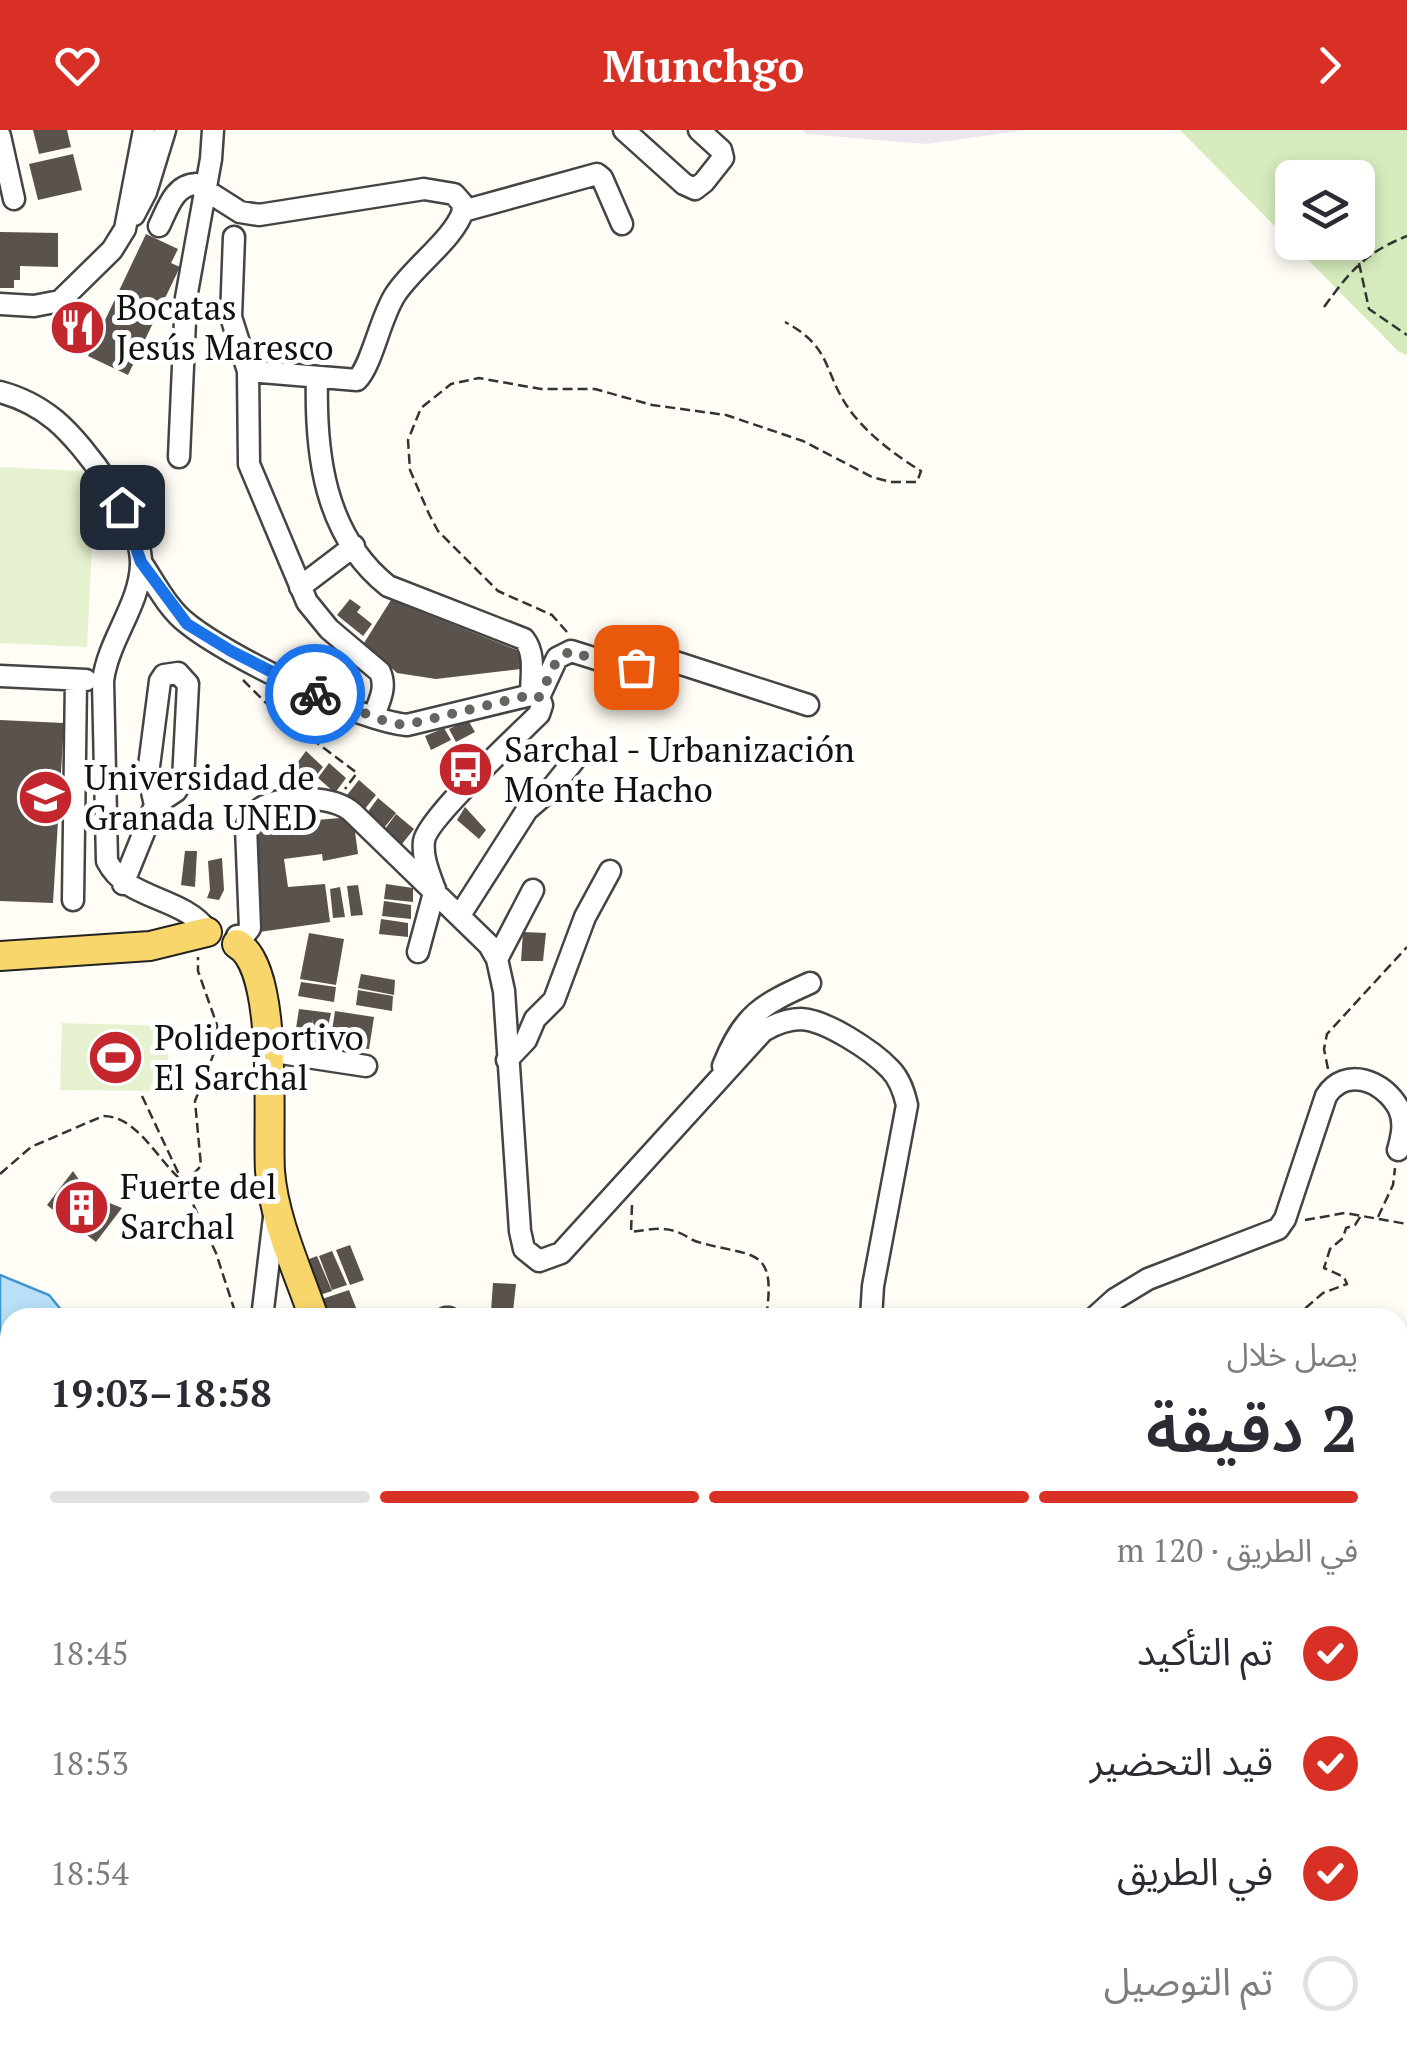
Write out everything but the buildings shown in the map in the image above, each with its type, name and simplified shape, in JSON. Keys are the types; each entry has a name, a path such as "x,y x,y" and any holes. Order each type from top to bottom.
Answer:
{"main road":[{"path":"0,956 212,943 264,1004 270,1173 275,1205 311,1308"}],"street":[{"path":"125,229 144,130"},
{"path":"0,304 34,306 60,301 92,272 125,229 146,192 165,130"},
{"path":"179,457 186,298 213,130"},
{"path":"624,130 684,184 695,188 722,158 721,150 699,130"},
{"path":"0,136 14,200"},
{"path":"463,212 597,174 622,224"},
{"path":"159,226 178,190 186,185 205,189 250,215 424,188 454,194 462,204 457,224 393,298 357,380 248,372"},
{"path":"234,237 231,317 248,372 249,464 307,602 329,629 380,672 384,688 374,716"},
{"path":"317,378 316,433 322,470 329,498 354,546 388,586 524,638 532,656 535,696 542,706 539,714 444,812 424,841 408,856 398,854"},
{"path":"0,392 55,420 82,448 122,507 141,562 179,616 231,651 316,694 406,725 535,696 558,658 571,651 625,668 672,661 808,705"},
{"path":"300,587 354,546"},
{"path":"141,562 133,595 108,654 103,681 105,844 107,860 122,884 188,912 212,943 248,934 246,827 252,814 264,806 336,800 398,854 460,915 497,959 504,990 520,1231 524,1249 539,1261 561,1252 764,1030 800,1019 836,1031 880,1061 898,1080 908,1105 872,1308"},
{"path":"122,884 155,805 176,790 184,774 188,684 178,673 171,672 160,681 148,774 155,805"},
{"path":"0,676 103,681"},
{"path":"72,900 76,680"},
{"path":"460,915 527,810 551,789 576,758"},
{"path":"418,952 435,889 424,858 424,841"},
{"path":"506,1060 526,1040 535,1020 554,1000 586,917 610,870"},
{"path":"497,959 534,890"},
{"path":"716,1082 734,1038 753,1013 810,983"},
{"path":"268,1051 366,1066"},
{"path":"1105,1308 1148,1279 1266,1236 1282,1224 1326,1096 1332,1086 1345,1078 1360,1078 1389,1097 1400,1111 1403,1132 1398,1150"},
{"path":"263,1308 275,1205"}],"path":[{"path":"1324,307 1359,262 1373,251 1407,236"},
{"path":"1359,262 1368,309 1407,335"},
{"path":"571,651 568,633 559,621 498,590 433,523 410,470 408,440 416,416 439,392 464,380 493,380 541,389 595,389 652,405 741,418 803,441 881,481 918,482 920,471 896,455 848,407 815,342 785,322"},
{"path":"231,651 236,670 248,686 357,774 336,800"},
{"path":"185,1183 201,1166 196,1100 216,1048 218,1025 198,971 212,943"},
{"path":"1332,1086 1324,1049 1327,1034 1407,947"},
{"path":"142,1096 221,1266 234,1308"},
{"path":"0,1174 40,1142 111,1116 143,1138 185,1183"},
{"path":"1378,1218 1393,1184 1398,1150"},
{"path":"634,1172 631,1232 666,1228 696,1242 751,1254 772,1282 768,1308"},
{"path":"1306,1308 1323,1293 1347,1284 1344,1277 1324,1268 1330,1249 1362,1214"},
{"path":"1282,1224 1329,1215 1362,1214 1407,1224"}],"shaded area":[{"path":"803,130 1025,130 927,144 806,134"}],"green space":[{"path":"1180,130 1407,130 1407,355 1398,351 1308,260 1375,260 1375,160 1275,160 1275,226"},
{"path":"0,467 89,472 95,482 87,647 0,643"},
{"name":"Polideportivo El Sarchal","path":"62,1023 169,1026 168,1091 60,1090"}],"water":[{"path":"0,1275 49,1295 60,1308 0,1308"}],"way so far":[{"path":"315,694 390,723 406,725 534,694 539,697 558,658 571,651 613,666 636,667"}],"place":[{"name":"Bocatas Jesús Maresco","path":"77,328"},
{"name":"Sarchal - Urbanización Monte Hacho","path":"465,770"},
{"name":"Universidad de Granada UNED","path":"45,798"},
{"name":"Polideportivo El Sarchal","path":"115,1058"},
{"name":"Fuerte del Sarchal","path":"81,1207"}],"route":[{"path":"122,507 141,562 187,624 315,694"}]}
